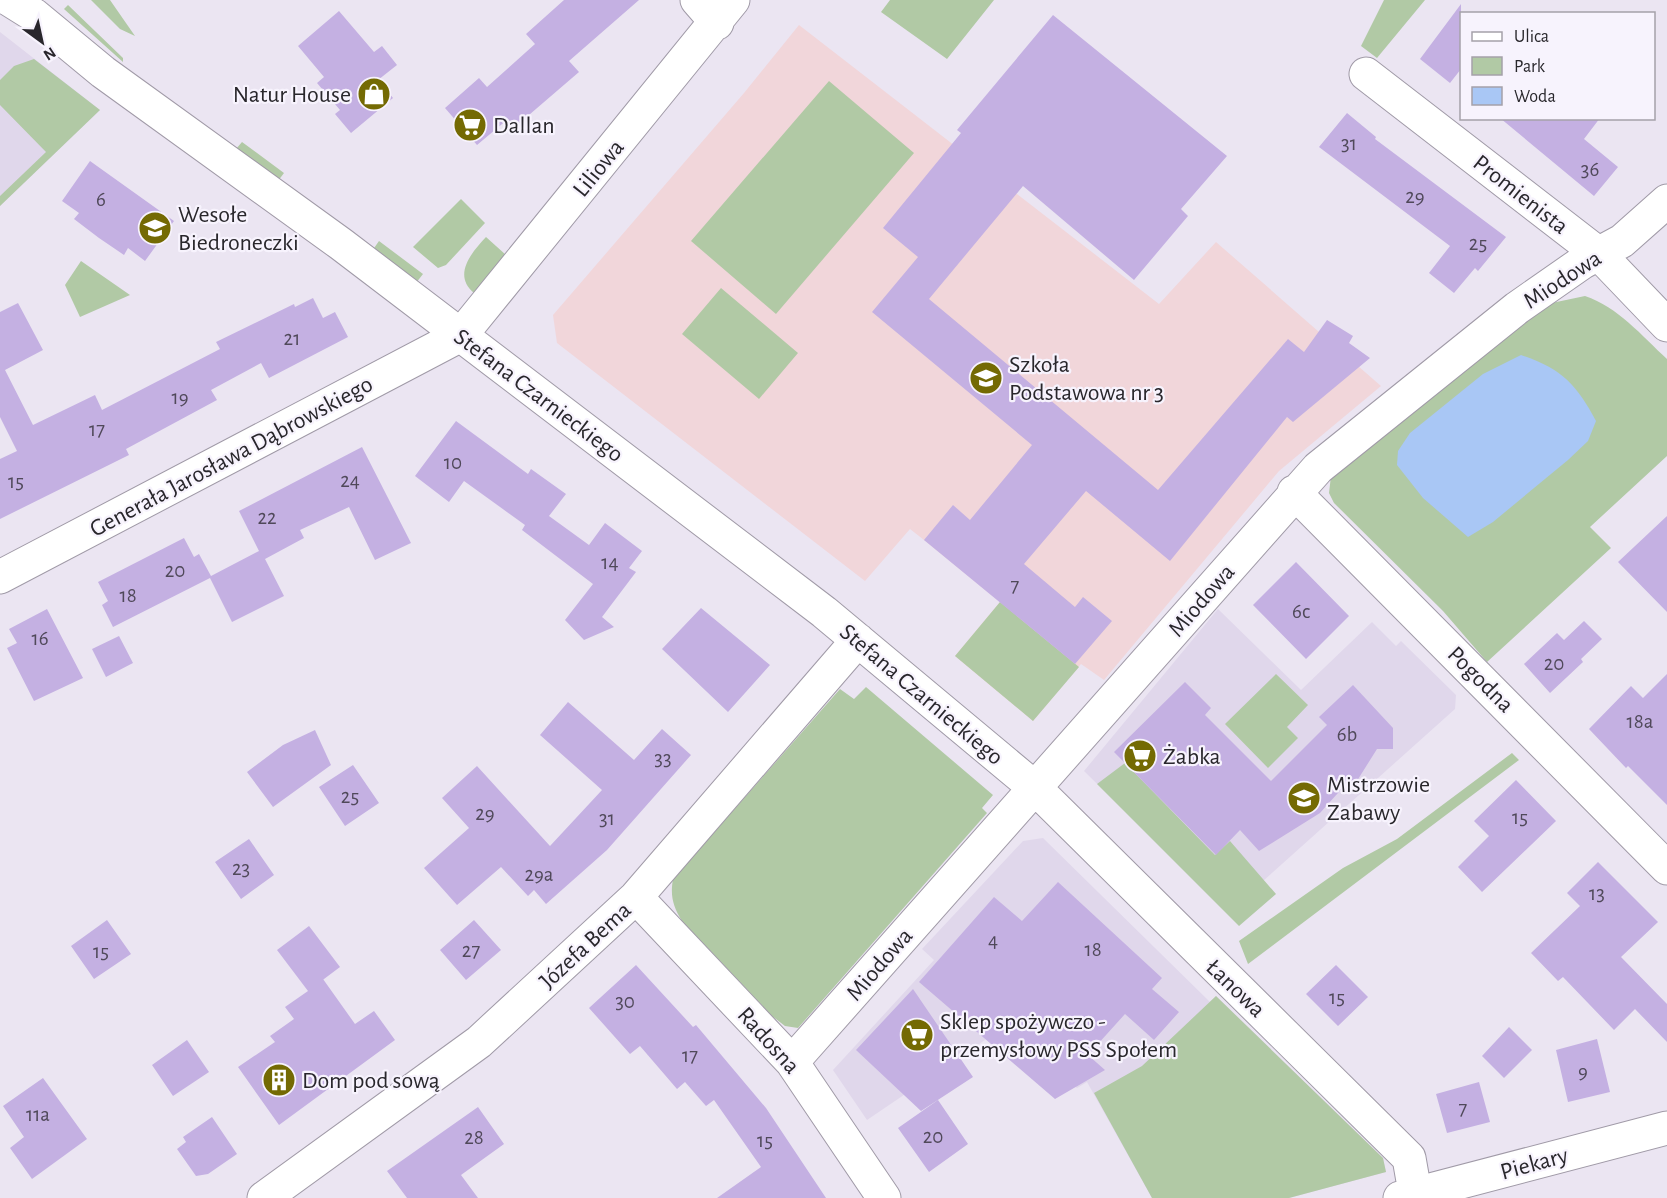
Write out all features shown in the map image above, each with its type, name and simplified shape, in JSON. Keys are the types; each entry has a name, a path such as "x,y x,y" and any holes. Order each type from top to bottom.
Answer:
{"street":[{"name":"Stefana Czarnieckiego","path":"22,5 103,72 461,335 858,640 1035,788"},
{"name":"Liliowa","path":"461,335 716,8"},
{"name":"Promienista","path":"1366,74 1599,254 1667,325"},
{"name":"Miodowa","path":"792,1062 1294,492 1338,450 1517,308 1622,241 1667,201"},
{"name":"Generała Jarosława Dąbrowskiego","path":"0,577 461,335"},
{"name":"Pogodna","path":"1294,492 1667,868"},
{"name":"Józefa Bema","path":"264,1198 479,1042 636,897 858,640"},
{"name":"Łanowa","path":"1035,788 1409,1158 1411,1197"},
{"name":"Radosna","path":"636,897 792,1062 884,1198"},
{"name":"Piekary","path":"1411,1197 1667,1128"}],"shaded area":[{"name":"Szkoła Podstawowa nr 3","path":"799,25 1159,304 1216,242 1381,386 1279,471 1104,680 1081,664 1033,721 955,656 1000,602 924,540 910,529 865,581 557,343 553,315 744,93"},
{"path":"0,32 100,110 0,206"},
{"path":"1218,609 1301,690 1372,622 1396,646 1401,641 1456,695 1455,709 1233,908 1224,909 1084,771"},
{"path":"1043,838 1210,1002 1216,996 1383,1158 1386,1172 1289,1198 1152,1198 1087,1082 1077,1088 1007,1025 867,1120 833,1070 934,960 922,949 1023,841"}],"green space":[{"path":"91,0 110,0 135,36 120,29"},
{"path":"890,0 994,0 947,59 881,12"},
{"path":"1384,0 1425,0 1377,58 1361,46"},
{"path":"68,5 123,58 123,62 64,9"},
{"path":"34,59 100,110 0,206 0,196 46,152 0,105 0,80 14,66"},
{"path":"829,81 914,153 776,314 691,241"},
{"path":"242,142 284,173 278,181 236,149"},
{"path":"461,199 485,223 446,265 438,268 413,247"},
{"path":"486,237 506,255 474,293 468,286 464,271 470,257"},
{"path":"379,241 423,274 416,283 372,251"},
{"path":"81,261 130,295 80,317 65,285"},
{"path":"721,288 798,353 759,399 682,334"},
{"path":"1585,296 1619,315 1667,359 1667,456 1590,527 1611,548 1487,662 1443,611 1334,503 1329,493 1331,476 1547,304"},
{"path":"1000,602 1079,667 1033,721 955,656"},
{"path":"1276,674 1308,705 1287,727 1298,738 1268,768 1225,724"},
{"path":"866,687 993,795 982,808 987,813 798,1028 785,1026 772,1016 682,921 673,901 673,879 840,689 854,699"},
{"path":"1512,753 1519,760 1248,964 1239,941 1343,868 1397,839"},
{"path":"1125,763 1215,855 1230,841 1276,894 1239,926 1097,784"},
{"path":"1216,996 1383,1158 1386,1172 1289,1198 1152,1198 1094,1093 1142,1066"}],"water":[{"path":"1521,355 1547,366 1566,379 1582,397 1596,421 1588,441 1568,460 1493,522 1468,537 1423,498 1397,465 1398,451 1410,433 1483,374"}],"building":[{"path":"564,0 639,0 569,61 579,72 515,127 508,119 477,145 445,108 479,78 487,87 535,44 526,34"},
{"path":"1461,4 1460,70 1450,83 1420,59"},
{"path":"339,11 374,52 382,46 397,65 378,80 393,98 351,133 335,114 340,110 317,83 324,77 298,46"},
{"path":"1053,15 1227,156 1181,209 1188,216 1134,280 1023,186 929,299 1158,490 1288,339 1304,352 1327,320 1353,336 1349,343 1370,358 1293,422 1287,417 1170,561 1086,491 1024,564 1075,607 1083,597 1112,621 1075,664 924,540 953,505 970,520 1032,445 872,312 918,257 883,228 961,133 957,130"},
{"path":"1347,113 1376,137 1375,139 1506,237 1478,271 1475,268 1454,293 1429,273 1450,246 1319,147"},
{"path":"1502,120 1598,120 1584,139 1618,167 1594,196"},
{"path":"90,161 174,221 145,261 128,248 124,255 99,238 74,219 79,213 62,201"},
{"path":"313,298 323,318 335,312 348,337 269,378 261,363 211,390 217,400 126,449 129,455 0,519 0,459 17,451 0,417 0,312 18,303 43,350 5,370 33,425 95,395 102,410 220,349 216,342 294,304 295,307"},
{"path":"456,421 528,474 531,469 566,494 549,516 589,545 605,523 642,551 629,568 636,572 602,617 614,627 584,640 565,620 593,584 522,530 525,525 464,481 449,502 415,476"},
{"path":"362,447 411,543 375,560 349,507 300,530 304,538 265,559 284,596 232,622 210,578 113,627 102,605 108,601 98,582 184,538 194,557 199,554 211,576 259,551 239,511"},
{"path":"1667,516 1667,612 1618,562"},
{"path":"1296,562 1349,616 1306,659 1253,605"},
{"path":"701,608 770,665 728,712 662,649"},
{"path":"47,609 83,678 34,701 7,648 17,643 9,629"},
{"path":"1584,621 1602,639 1581,659 1583,662 1550,693 1524,664 1557,633 1564,640"},
{"path":"119,636 133,663 106,677 92,649"},
{"path":"1667,674 1667,805 1628,766 1626,768 1589,729 1631,686 1643,698"},
{"path":"1185,682 1211,708 1205,715 1271,781 1327,725 1319,717 1353,685 1393,728 1393,749 1377,749 1355,784 1346,784 1320,813 1259,851 1240,830 1216,855 1114,752"},
{"path":"568,702 634,760 662,729 691,755 607,850 546,904 534,890 528,896 501,867 457,905 424,868 469,828 442,798 477,766 550,846 602,790 540,735"},
{"path":"315,730 331,765 273,807 247,772 283,745"},
{"path":"353,765 379,803 345,826 319,787"},
{"path":"1516,780 1556,821 1482,892 1458,867 1489,836 1474,821"},
{"path":"249,839 274,875 241,899 215,862"},
{"path":"1598,862 1658,922 1621,957 1667,1004 1667,1042 1635,1009 1614,1030 1563,977 1558,981 1531,953 1580,906 1567,893"},
{"path":"1058,882 1162,978 1152,989 1179,1012 1154,1040 1125,1014 1088,1055 1105,1070 1055,1099 919,982 994,897 1022,921"},
{"path":"107,920 131,954 94,979 71,946"},
{"path":"474,920 501,950 466,980 440,950"},
{"path":"309,926 340,967 323,979 355,1024 374,1011 395,1040 279,1125 238,1067 275,1042 270,1036 294,1019 285,1007 308,991 277,950"},
{"path":"636,965 693,1027 696,1025 766,1108 826,1198 717,1198 761,1167 714,1100 706,1106 685,1082 677,1089 640,1046 630,1054 589,1008"},
{"path":"1336,965 1368,997 1338,1026 1306,994"},
{"path":"913,989 973,1077 921,1111 856,1050"},
{"path":"1509,1027 1532,1050 1504,1078 1482,1056"},
{"path":"1597,1039 1610,1092 1568,1102 1556,1050"},
{"path":"187,1040 209,1072 173,1096 152,1065"},
{"path":"43,1078 87,1139 32,1179 10,1148 24,1137 3,1106"},
{"path":"1479,1082 1490,1122 1447,1133 1436,1094"},
{"path":"938,1100 968,1144 929,1172 898,1128"},
{"path":"478,1107 504,1144 461,1175 478,1198 407,1198 387,1171"},
{"path":"212,1117 237,1154 208,1174 196,1176 177,1149 186,1142 183,1137"}],"place":[{"name":"Natur House","path":"374,94"},
{"name":"Dallan","path":"470,125"},
{"name":"Wesołe Biedroneczki","path":"155,228"},
{"name":"Szkoła Podstawowa nr 3","path":"986,378"},
{"name":"Żabka","path":"1140,756"},
{"name":"Mistrzowie Zabawy","path":"1304,798"},
{"name":"Sklep spożywczo - przemysłowy PSS Społem","path":"917,1035"},
{"name":"Dom pod sową","path":"279,1080"}]}
